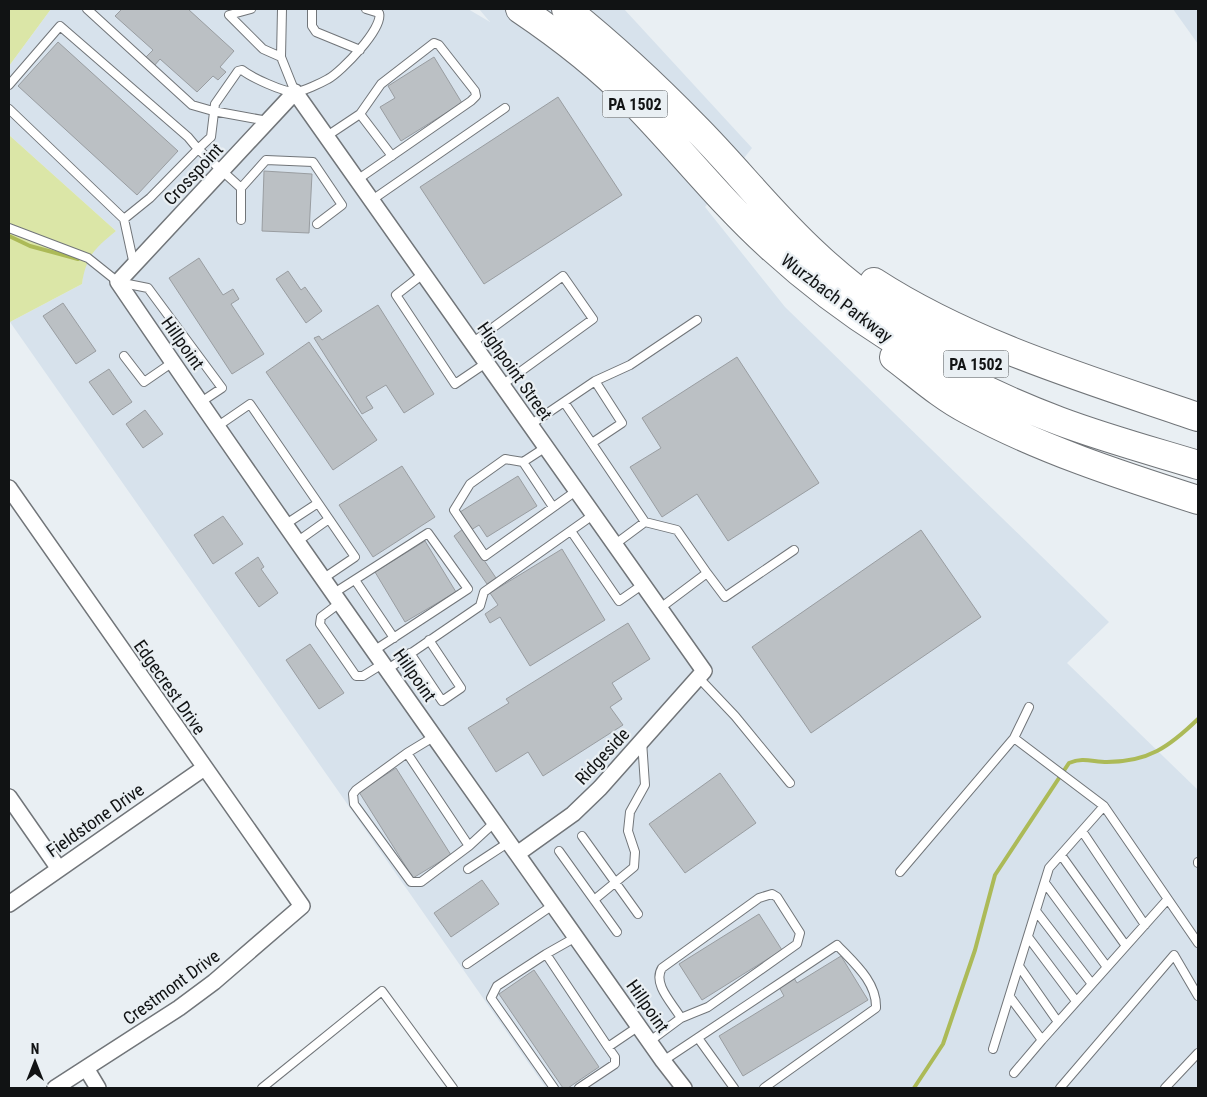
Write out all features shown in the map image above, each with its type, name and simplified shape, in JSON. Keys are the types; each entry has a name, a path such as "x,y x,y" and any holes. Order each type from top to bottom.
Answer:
{"highway":[{"name":"Wurzbach Parkway","path":"520,9 570,45 632,100 737,214 799,272 831,298 904,347 1000,397 1060,422 1198,465"},
{"name":"Wurzbach Parkway","path":"566,9 604,40 694,126 816,256 844,279 916,331 955,354 1007,380 1064,404 1198,446"},
{"path":"785,224 890,292 963,330 1072,373 1198,417"},
{"path":"831,298 892,356 967,410 1016,434 1126,477 1198,500"}],"street":[{"name":"Crosspoint","path":"118,282 295,92"},
{"name":"Highpoint Street","path":"295,92 659,608 701,674"},
{"name":"Hillpoint","path":"118,282 337,598 663,1061 684,1088"},
{"name":"Edgecrest Drive","path":"9,488 302,906"},
{"name":"Ridgeside","path":"513,848 573,814 600,788 701,674"},
{"name":"Fieldstone Drive","path":"9,904 204,768"},
{"path":"9,797 59,869"},
{"name":"Crestmont Drive","path":"55,1088 207,987 302,906"},
{"path":"86,1068 98,1088"}],"lane":[{"path":"87,9 192,105 213,111 268,121"},
{"path":"250,9 228,16 264,49 281,57"},
{"path":"282,9 281,57 295,92"},
{"path":"312,9 312,26 316,32 360,50"},
{"path":"124,219 150,198 211,137 215,104 238,71 242,70 254,79 295,92 329,79 360,50 380,16 379,13 366,9"},
{"path":"9,85 60,26 188,137 198,149 241,188"},
{"path":"326,136 360,114 381,84 434,43 438,45 475,91 476,96 357,180"},
{"path":"372,200 506,108"},
{"path":"9,109 124,219 134,265"},
{"path":"360,114 392,156"},
{"path":"241,220 241,188 266,160 313,162 342,205 317,224"},
{"path":"9,228 88,258 118,282 148,288 222,388 201,402"},
{"path":"424,274 396,295 455,384 486,363"},
{"path":"472,343 563,276 593,318 502,385"},
{"path":"530,425 595,381 630,365 697,320"},
{"path":"124,356 144,382 173,362"},
{"path":"592,443 622,423 595,381"},
{"path":"564,402 645,522 677,530 725,597 794,550"},
{"path":"218,426 250,404 355,557 324,578"},
{"path":"546,447 523,462 505,459 470,484 454,510 485,556 576,491"},
{"path":"523,462 554,507"},
{"path":"286,524 318,503"},
{"path":"375,650 468,589 428,533 355,580 321,617 320,624 356,676 363,676 410,653 480,606 484,592 593,515"},
{"path":"298,541 329,519"},
{"path":"614,545 645,522"},
{"path":"571,531 619,601 642,585"},
{"path":"659,608 707,573"},
{"path":"355,580 394,638"},
{"path":"410,653 442,701 461,688 429,640"},
{"path":"701,674 790,783"},
{"path":"900,872 1014,738 1029,707"},
{"path":"435,736 407,753 356,790 353,794 354,804 411,882 421,882 469,846 495,822"},
{"path":"1014,738 1104,806 1198,943"},
{"path":"594,900 616,884 634,867 635,852 628,831 630,812 645,785 642,740"},
{"path":"407,753 469,846"},
{"path":"993,1049 1049,868 1104,806"},
{"path":"1082,831 1145,925"},
{"path":"582,836 638,914"},
{"path":"468,869 513,848"},
{"path":"559,850 617,932"},
{"path":"1061,855 1126,946"},
{"path":"1045,882 1107,967"},
{"path":"650,1041 681,1018 708,1007 797,944 800,933 778,897 772,894 758,898 662,968 658,973 659,984 681,1018"},
{"path":"1014,1074 1076,1001 1167,900"},
{"path":"467,964 554,905"},
{"path":"1036,911 1092,984"},
{"path":"554,1088 493,1004 491,998 497,986 576,937"},
{"path":"1028,937 1076,1001"},
{"path":"663,1061 837,945 864,974 877,995 876,1008 764,1088"},
{"path":"546,954 614,1057 615,1064 579,1088"},
{"path":"1060,1088 1174,955 1198,996"},
{"path":"1019,966 1058,1022"},
{"path":"262,1088 382,991 453,1088"},
{"path":"1010,996 1042,1040"},
{"path":"608,1046 639,1026"},
{"path":"698,1038 734,1088"},
{"path":"1165,1088 1198,1053"}],"shaded area":[{"path":"51,9 468,9 490,22 479,9 624,9 752,148 705,207 785,307 1109,622 1067,663 1198,790 1198,1088 546,1088 10,322 82,284 84,266 95,247 116,231 9,135 9,66"},
{"path":"1173,9 1198,9 1198,44"}],"green space":[{"path":"9,9 51,9 9,66"},
{"path":"9,135 116,231 97,248 89,259 82,284 10,322"}],"building":[{"path":"122,9 188,9 234,51 220,67 226,72 218,80 213,76 197,92 160,59 154,66 145,58 153,50 115,16"},
{"path":"58,42 178,151 137,195 18,86"},
{"path":"434,57 462,103 401,141 380,107 395,98 388,86"},
{"path":"558,97 622,195 484,284 420,187"},
{"path":"264,171 312,174 309,233 262,231"},
{"path":"199,258 223,295 233,289 239,299 231,304 264,354 232,374 169,278"},
{"path":"288,271 301,290 305,287 322,311 306,323 276,279"},
{"path":"63,303 96,351 76,364 43,316"},
{"path":"378,305 434,394 404,413 386,385 366,397 373,408 362,414 314,338 319,336 322,340"},
{"path":"309,342 377,440 333,470 266,372"},
{"path":"737,357 819,483 728,541 697,494 662,517 630,467 661,448 642,418"},
{"path":"109,369 132,402 113,415 89,382"},
{"path":"145,410 163,434 143,448 126,424"},
{"path":"402,466 435,517 373,557 339,505"},
{"path":"518,476 537,506 487,537 479,525 471,530 460,512"},
{"path":"223,516 243,544 213,564 194,535"},
{"path":"463,529 496,578 487,584 454,536"},
{"path":"921,530 981,617 811,733 752,647"},
{"path":"425,541 456,592 405,622 375,572"},
{"path":"562,549 605,620 530,666 500,617 490,623 485,614 498,605 490,593"},
{"path":"258,557 264,567 261,569 278,593 259,607 235,573"},
{"path":"628,623 650,659 612,683 622,699 610,707 623,725 543,776 528,752 496,772 468,728 509,703 506,699"},
{"path":"310,644 344,693 319,709 286,660"},
{"path":"396,768 451,855 413,878 359,792"},
{"path":"720,773 756,823 685,873 649,824"},
{"path":"482,880 499,904 451,937 434,913"},
{"path":"759,914 782,950 702,1000 679,964"},
{"path":"841,956 868,1000 743,1076 719,1036 784,996 779,987 794,978 797,983"},
{"path":"534,970 599,1067 568,1088 563,1088 499,994"}],"waterway":[{"path":"9,236 30,246 78,259"},
{"path":"914,1088 943,1044 975,950 995,875 1069,763 1083,760 1121,761 1146,756 1177,738 1198,719"}]}
